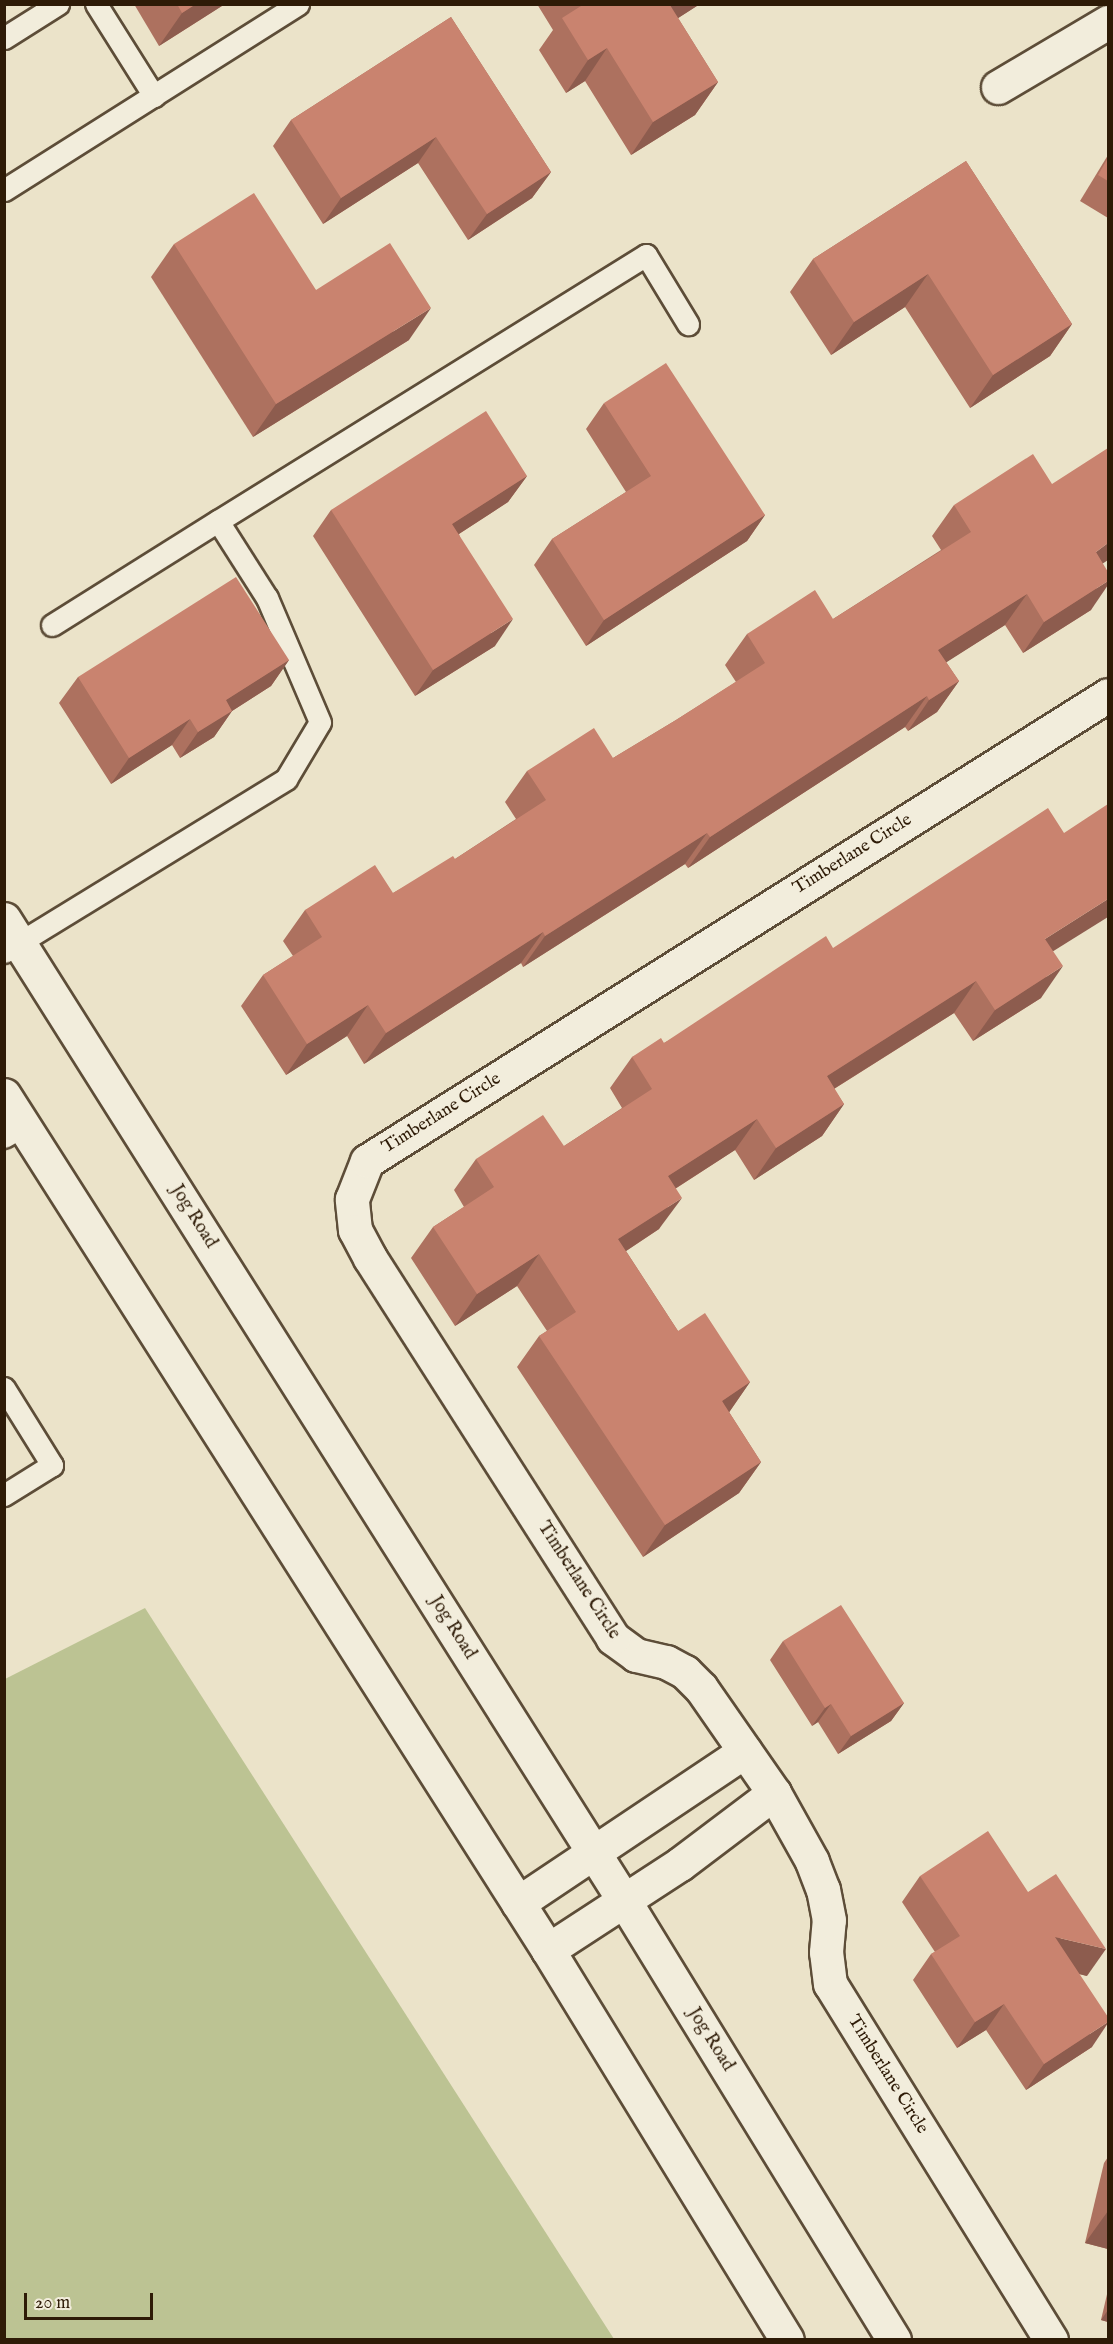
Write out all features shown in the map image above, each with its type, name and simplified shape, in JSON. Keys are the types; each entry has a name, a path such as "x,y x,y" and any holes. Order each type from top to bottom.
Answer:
{"main road":[{"path":"998,87 1108,22"},
{"name":"Timberlane Circle","path":"1051,2340 830,1984 826,1952 829,1920 823,1890 812,1861 774,1793 701,1688 685,1672 666,1662 636,1655 613,1638 370,1258 355,1230 352,1199 367,1161 1108,695"},
{"name":"Jog Road","path":"9,937 594,1852 894,2340"},
{"path":"4,1095 15,1131 518,1903 787,2340"},
{"path":"518,1903 744,1751"},
{"path":"548,1950 625,1902 774,1793"}],"lane":[{"path":"4,38 58,4"},
{"path":"96,4 154,96"},
{"path":"4,190 298,4"},
{"path":"52,625 646,255 688,324"},
{"path":"9,937 286,779 320,722 267,597 218,521"},
{"path":"4,1388 52,1465 4,1495"}],"green space":[{"path":"145,1608 614,2339 5,2339 5,1679"}],"building":[{"path":"177,4 196,4 182,13"},
{"path":"580,4 671,4 718,82 653,122 607,48 588,60 562,18 581,6"},
{"path":"451,17 551,172 487,214 436,137 341,198 291,120"},
{"path":"1108,158 1108,181 1098,175"},
{"path":"966,161 1072,324 993,375 928,274 854,322 813,259"},
{"path":"254,193 316,290 390,243 431,308 276,404 174,244"},
{"path":"666,363 765,515 604,620 552,539 651,476 604,403"},
{"path":"486,411 527,476 452,524 513,619 433,670 331,510"},
{"path":"1108,448 1108,543 1096,552 1108,572 1108,581 1044,622 1027,594 938,650 959,681 929,700 927,696 710,837 707,833 545,936 543,932 386,1033 368,1005 307,1044 263,975 322,937 305,910 375,865 393,893 453,856 455,859 546,800 527,771 594,728 613,758 676,720 765,663 747,634 815,590 833,619 971,532 954,505 1033,454 1052,484"},
{"path":"236,577 289,660 226,700 232,711 198,732 190,719 129,758 78,677"},
{"path":"1108,804 1108,899 1045,939 1063,966 995,1010 976,981 827,1076 844,1104 776,1148 757,1119 668,1176 682,1198 618,1239 678,1331 705,1313 750,1382 722,1401 761,1462 665,1525 539,1336 576,1312 539,1254 477,1294 433,1227 494,1187 476,1159 543,1115 564,1146 652,1089 632,1057 661,1038 664,1043 826,936 833,948 1048,808 1064,833"},
{"path":"841,1605 904,1703 851,1736 831,1704 825,1708 783,1641"},
{"path":"988,1831 1028,1892 1056,1874 1106,1949 1055,1937 1108,2017 1108,2022 1044,2064 1004,2004 975,2022 931,1954 960,1936 920,1876"}]}
